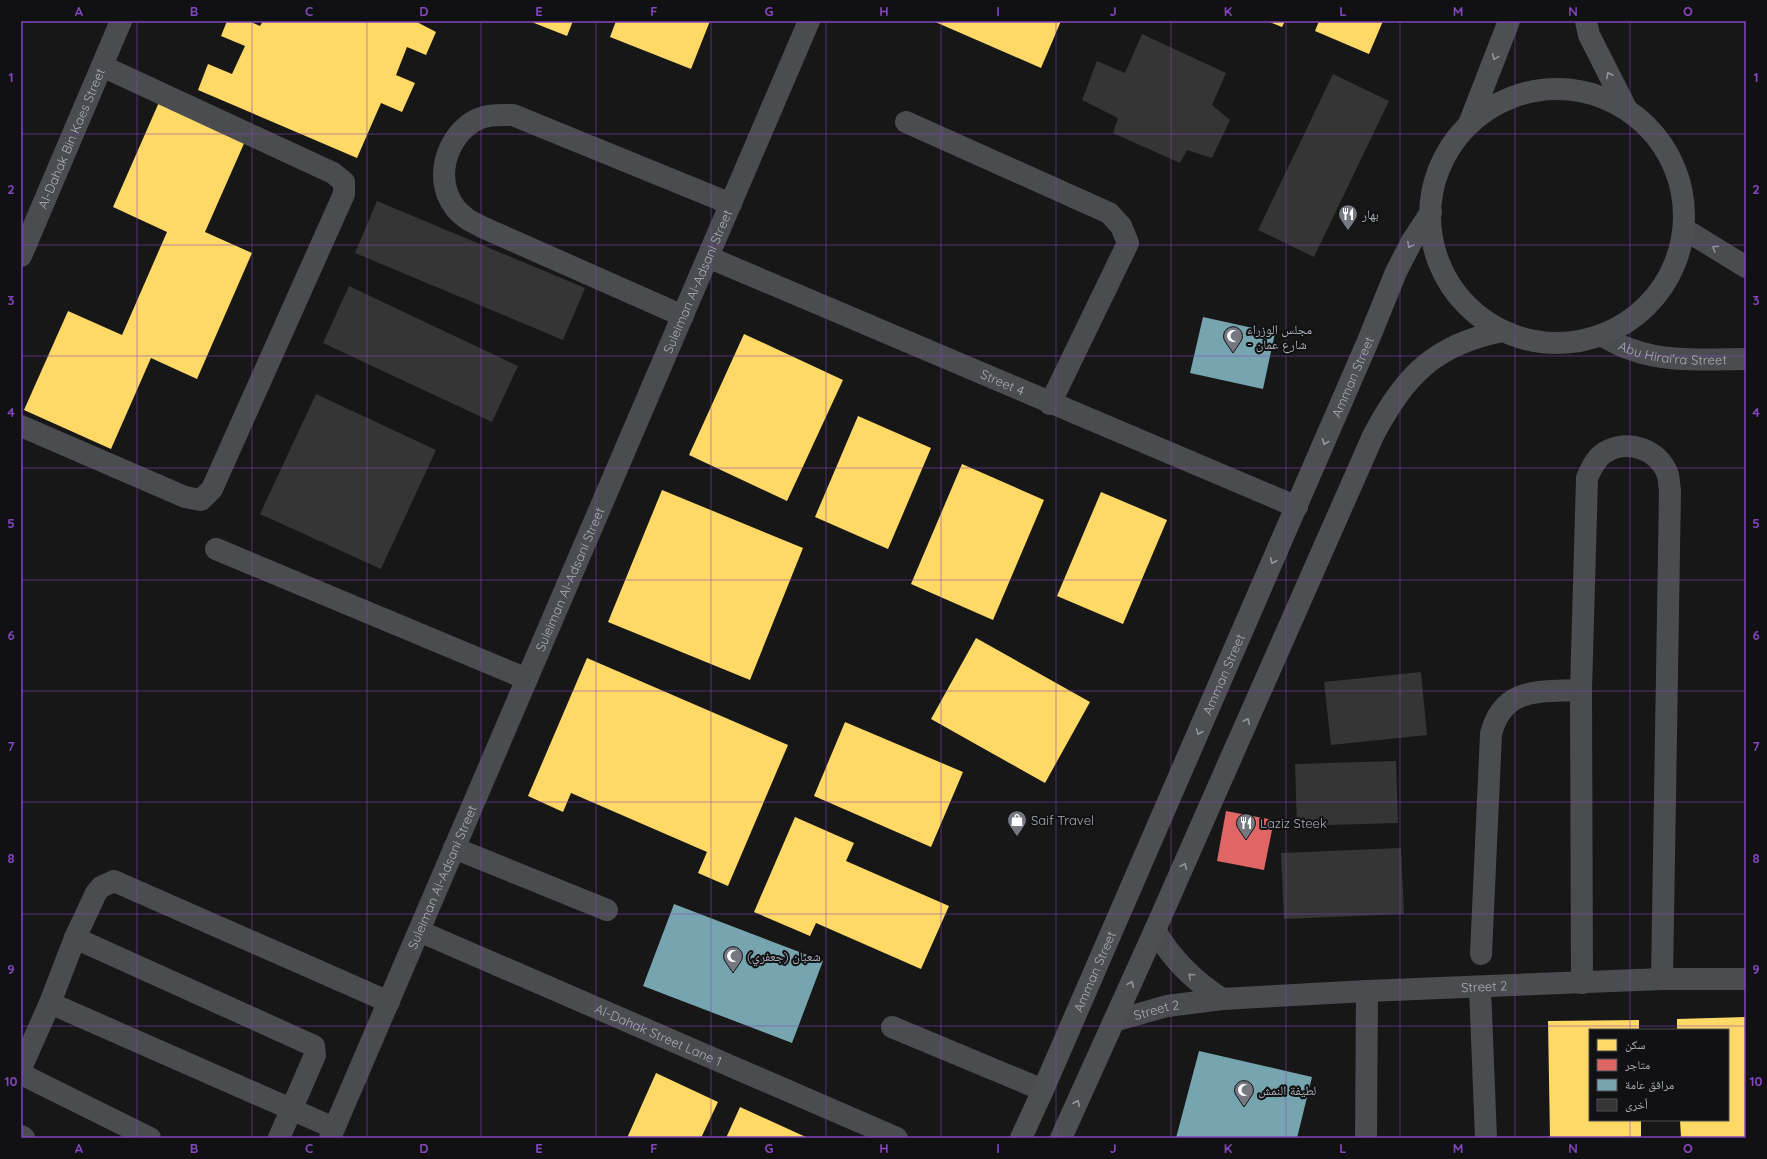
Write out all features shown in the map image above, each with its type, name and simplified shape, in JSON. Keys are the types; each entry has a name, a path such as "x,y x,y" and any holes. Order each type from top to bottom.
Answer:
{"main road":[{"path":"1469,124 1509,21"},
{"path":"1586,21 1589,35 1627,110"},
{"path":"1545,89 1574,90 1601,97 1627,110 1648,128 1665,149 1677,174 1684,201 1684,229 1678,257 1666,282 1649,304 1627,322 1602,336 1578,342 1552,343 1527,340 1503,331 1479,316 1458,294 1442,270 1433,242 1430,212 1435,180 1449,150 1469,124 1492,107 1518,95 1545,89"},
{"name":"Amman Street","path":"1021,1138 1297,507 1396,272 1430,212"},
{"path":"1060,1138 1155,930 1373,436 1386,410 1399,390 1416,372 1435,356 1457,344 1480,336 1503,331"}],"street":[{"name":"Al-Dahak Bin Kaes Street","path":"21,256 121,21"},
{"name":"Suleiman Al-Adsani Street","path":"332,1133 809,21"},
{"path":"21,426 185,497 201,500 212,489 344,194 344,182 333,173 102,66"},
{"path":"683,316 482,227 465,218 452,203 445,185 443,166 449,147 460,131 476,120 494,114 513,115 731,204"},
{"path":"906,122 1109,212 1121,226 1128,243 1050,404"},
{"path":"1684,229 1746,268"},
{"name":"Street 4","path":"708,257 1050,404 1297,507"},
{"name":"Abu Hirai'ra Street","path":"1602,336 1630,349 1651,355 1681,359 1746,359"},
{"path":"1582,983 1581,690 1587,478 1593,464 1604,453 1618,447 1634,446 1648,451 1660,461 1668,475 1670,490 1662,979"},
{"path":"216,549 527,679"},
{"path":"1481,954 1491,734 1494,723 1507,703 1528,692 1581,690"},
{"path":"454,848 606,910"},
{"path":"21,1068 50,1003 74,938 96,893 101,887 114,881 388,1002"},
{"path":"1155,930 1177,962 1206,988 1222,999"},
{"name":"Al-Dahak Street Lane 1","path":"419,931 897,1138"},
{"path":"74,938 314,1046 315,1055 280,1138"},
{"name":"Street 2","path":"1114,1021 1168,1006 1222,999 1367,991 1480,988 1662,979 1746,979"},
{"path":"1480,988 1486,1138"},
{"path":"1366,1138 1367,991"},
{"path":"50,1003 292,1109 332,1133"},
{"path":"892,1027 1043,1090"},
{"path":"21,1074 150,1138"}],"building: سكن":[{"path":"227,21 249,21 260,26 263,21 415,21 436,32 426,55 407,47 396,75 415,83 402,112 381,103 357,158 198,90 208,64 232,74 245,46 221,36"},
{"path":"529,21 573,21 567,36"},
{"path":"616,21 710,21 691,69 610,37"},
{"path":"933,21 1061,21 1041,68"},
{"path":"1267,21 1285,21 1282,27"},
{"path":"1319,21 1383,21 1369,54 1315,31"},
{"path":"160,100 246,139 205,232 252,253 197,379 151,358 111,449 24,410 68,311 122,335 167,232 113,207"},
{"path":"744,334 843,380 787,501 689,455"},
{"path":"858,416 931,448 888,549 815,517"},
{"path":"962,464 1044,500 993,620 911,584"},
{"path":"662,490 803,548 750,680 608,622"},
{"path":"1101,492 1167,520 1123,624 1057,596"},
{"path":"976,638 1090,702 1045,783 931,719"},
{"path":"587,658 788,745 728,886 698,873 707,852 571,793 563,812 528,796"},
{"path":"845,722 963,772 931,847 814,796"},
{"path":"795,817 854,843 846,861 949,906 921,969 816,923 810,936 754,912"},
{"path":"1746,1017 1746,1138 1681,1138 1680,1121 1729,1121 1729,1029 1677,1029 1677,1019"},
{"path":"1639,1020 1639,1029 1589,1029 1589,1121 1641,1121 1641,1138 1550,1138 1548,1021"},
{"path":"656,1073 718,1102 701,1138 627,1138"},
{"path":"740,1107 808,1138 726,1138"}],"building: متاجر":[{"name":"Laziz Steek","path":"1226,811 1274,820 1264,870 1217,861"}],"building: مرافق عامة":[{"name":"مجلس الوزراء - شارع عمان","path":"1203,317 1275,333 1263,389 1190,373"},
{"name":"شعبان (جعفري)","path":"674,904 823,961 792,1043 643,986"},
{"name":"لطيفة النمش","path":"1199,1051 1312,1077 1297,1138 1176,1138"}],"building: أخرى":[{"path":"1142,34 1226,73 1212,105 1230,120 1212,158 1187,150 1180,163 1113,133 1118,118 1082,100 1097,61 1125,73"},
{"path":"1333,74 1389,101 1314,257 1258,230"},
{"path":"377,201 585,288 563,340 355,253"},
{"path":"349,286 518,366 492,422 323,343"},
{"path":"316,394 436,450 381,569 260,514"},
{"path":"1421,672 1427,735 1331,745 1324,682"},
{"path":"1396,761 1398,823 1297,826 1295,764"},
{"path":"1401,848 1404,914 1284,919 1281,853"}],"place":[{"name":"بهار","path":"1348,231"},
{"name":"مجلس الوزراء - شارع عمان","path":"1233,353"},
{"name":"Saif Travel","path":"1017,837"},
{"name":"Laziz Steek","path":"1246,840"},
{"name":"شعبان (جعفري)","path":"733,973"},
{"name":"لطيفة النمش","path":"1244,1107"}]}
